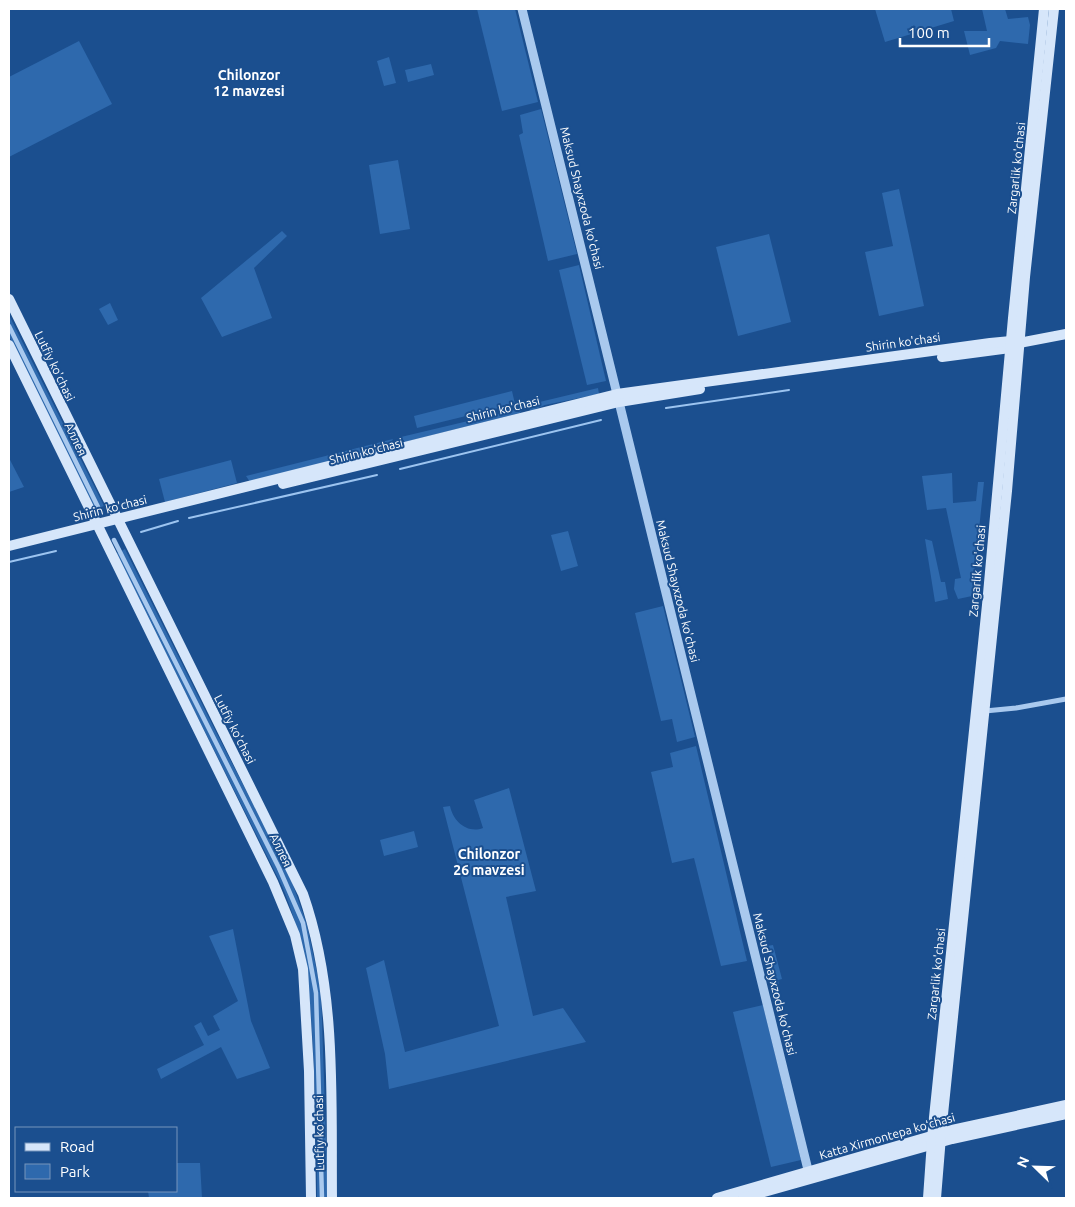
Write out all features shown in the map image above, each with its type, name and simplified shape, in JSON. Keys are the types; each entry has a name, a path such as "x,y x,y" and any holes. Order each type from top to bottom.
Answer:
{"main road":[{"name":"Zargarlik ko'chasi","path":"936,1198 936,1139 1044,9"},
{"name":"Zargarlik ko'chasi","path":"928,1198 984,711 1007,491 1013,344 1054,9"},
{"name":"Lutfiy ko'chasi","path":"9,299 286,858 311,919 321,961 325,994 331,1097 332,1198"},
{"name":"Shirin ko'chasi","path":"9,546 118,522 618,398 1013,344 1066,334"},
{"name":"Lutfiy ko'chasi","path":"9,345 273,882 295,935 303,968 306,1002 311,1198"},
{"name":"Shirin ko'chasi","path":"9,552 97,527"},
{"name":"Katta Xirmontepa koʻchasi","path":"743,1198 809,1176 1005,1117 1066,1105"},
{"name":"Katta Xirmontepa koʻchasi","path":"936,1139 1066,1114"},
{"name":"Katta Xirmontepa koʻchasi","path":"717,1198 809,1176"}],"street":[{"name":"Maksud Shayxzoda ko'chasi","path":"522,9 809,1176"},
{"name":"Аллея","path":"9,326 98,507"},
{"name":"Аллея","path":"114,540 279,868 303,923 316,993 322,1198"},
{"path":"984,711 1016,708 1066,699"}],"green space":[{"path":"477,9 515,9 538,102 502,111"},
{"path":"875,9 951,9 954,21 885,42"},
{"path":"982,9 1005,9 1008,19 1028,17 1030,25 1028,44 1000,41 996,48 970,55 964,31 987,31"},
{"path":"79,41 112,104 9,157 9,77"},
{"path":"389,57 396,83 384,86 377,61"},
{"path":"431,64 434,75 408,82 405,70"},
{"path":"541,109 577,254 548,261 519,135 523,133 520,115"},
{"path":"398,160 410,229 380,234 369,165"},
{"path":"899,189 924,306 879,316 865,252 893,246 882,193"},
{"path":"282,231 287,236 254,268 272,318 222,337 201,298"},
{"path":"769,234 791,322 738,336 716,247"},
{"path":"579,265 606,381 587,385 559,270"},
{"path":"110,303 118,320 108,325 99,309"},
{"path":"9,315 104,506 93,510 9,336"},
{"path":"598,388 599,394 545,405 531,411 527,405"},
{"path":"512,391 515,404 417,428 414,416"},
{"path":"522,408 520,413 405,442 401,437"},
{"path":"393,439 389,447 250,482 246,476"},
{"path":"9,458 24,487 9,492"},
{"path":"231,460 237,483 165,502 159,479"},
{"path":"952,473 953,503 976,501 978,482 984,482 972,596 958,599 954,589 955,579 961,578 946,508 927,510 922,476"},
{"path":"568,531 578,566 561,571 551,535"},
{"path":"925,539 932,541 941,582 945,582 948,599 935,602"},
{"path":"125,549 279,855 292,882 307,925 321,991 328,1198 317,1198 317,1151 310,1000 303,955 291,910 282,886 116,554"},
{"path":"663,606 695,737 677,742 672,719 661,721 635,613"},
{"path":"696,746 747,961 721,966 694,858 672,863 651,772 673,767 670,753"},
{"path":"509,788 536,891 506,897 533,1016 563,1008 586,1042 389,1089 385,1054 366,968 384,960 405,1052 499,1026 443,807 450,806 454,817 466,828 483,828 474,800"},
{"path":"414,831 418,847 384,856 380,840"},
{"path":"233,929 251,1021 270,1068 237,1079 221,1047 161,1079 157,1069 204,1045 194,1026 201,1022 208,1036 220,1030 213,1016 238,1001 209,936"},
{"path":"773,945 782,979 778,980 779,985 776,985 767,946"},
{"path":"763,1005 801,1160 771,1167 733,1012"},
{"path":"178,1163 200,1163 202,1198 149,1198 148,1192 178,1192"}],"waterway":[{"path":"666,408 789,390"},
{"path":"400,469 601,420"},
{"path":"189,518 377,475"},
{"path":"141,532 178,521"},
{"path":"9,562 56,551"}],"district":[{"name":"Chilonzor 12 mavzesi","path":"249,84"},
{"name":"Chilonzor 26 mavzesi","path":"489,862"}]}
